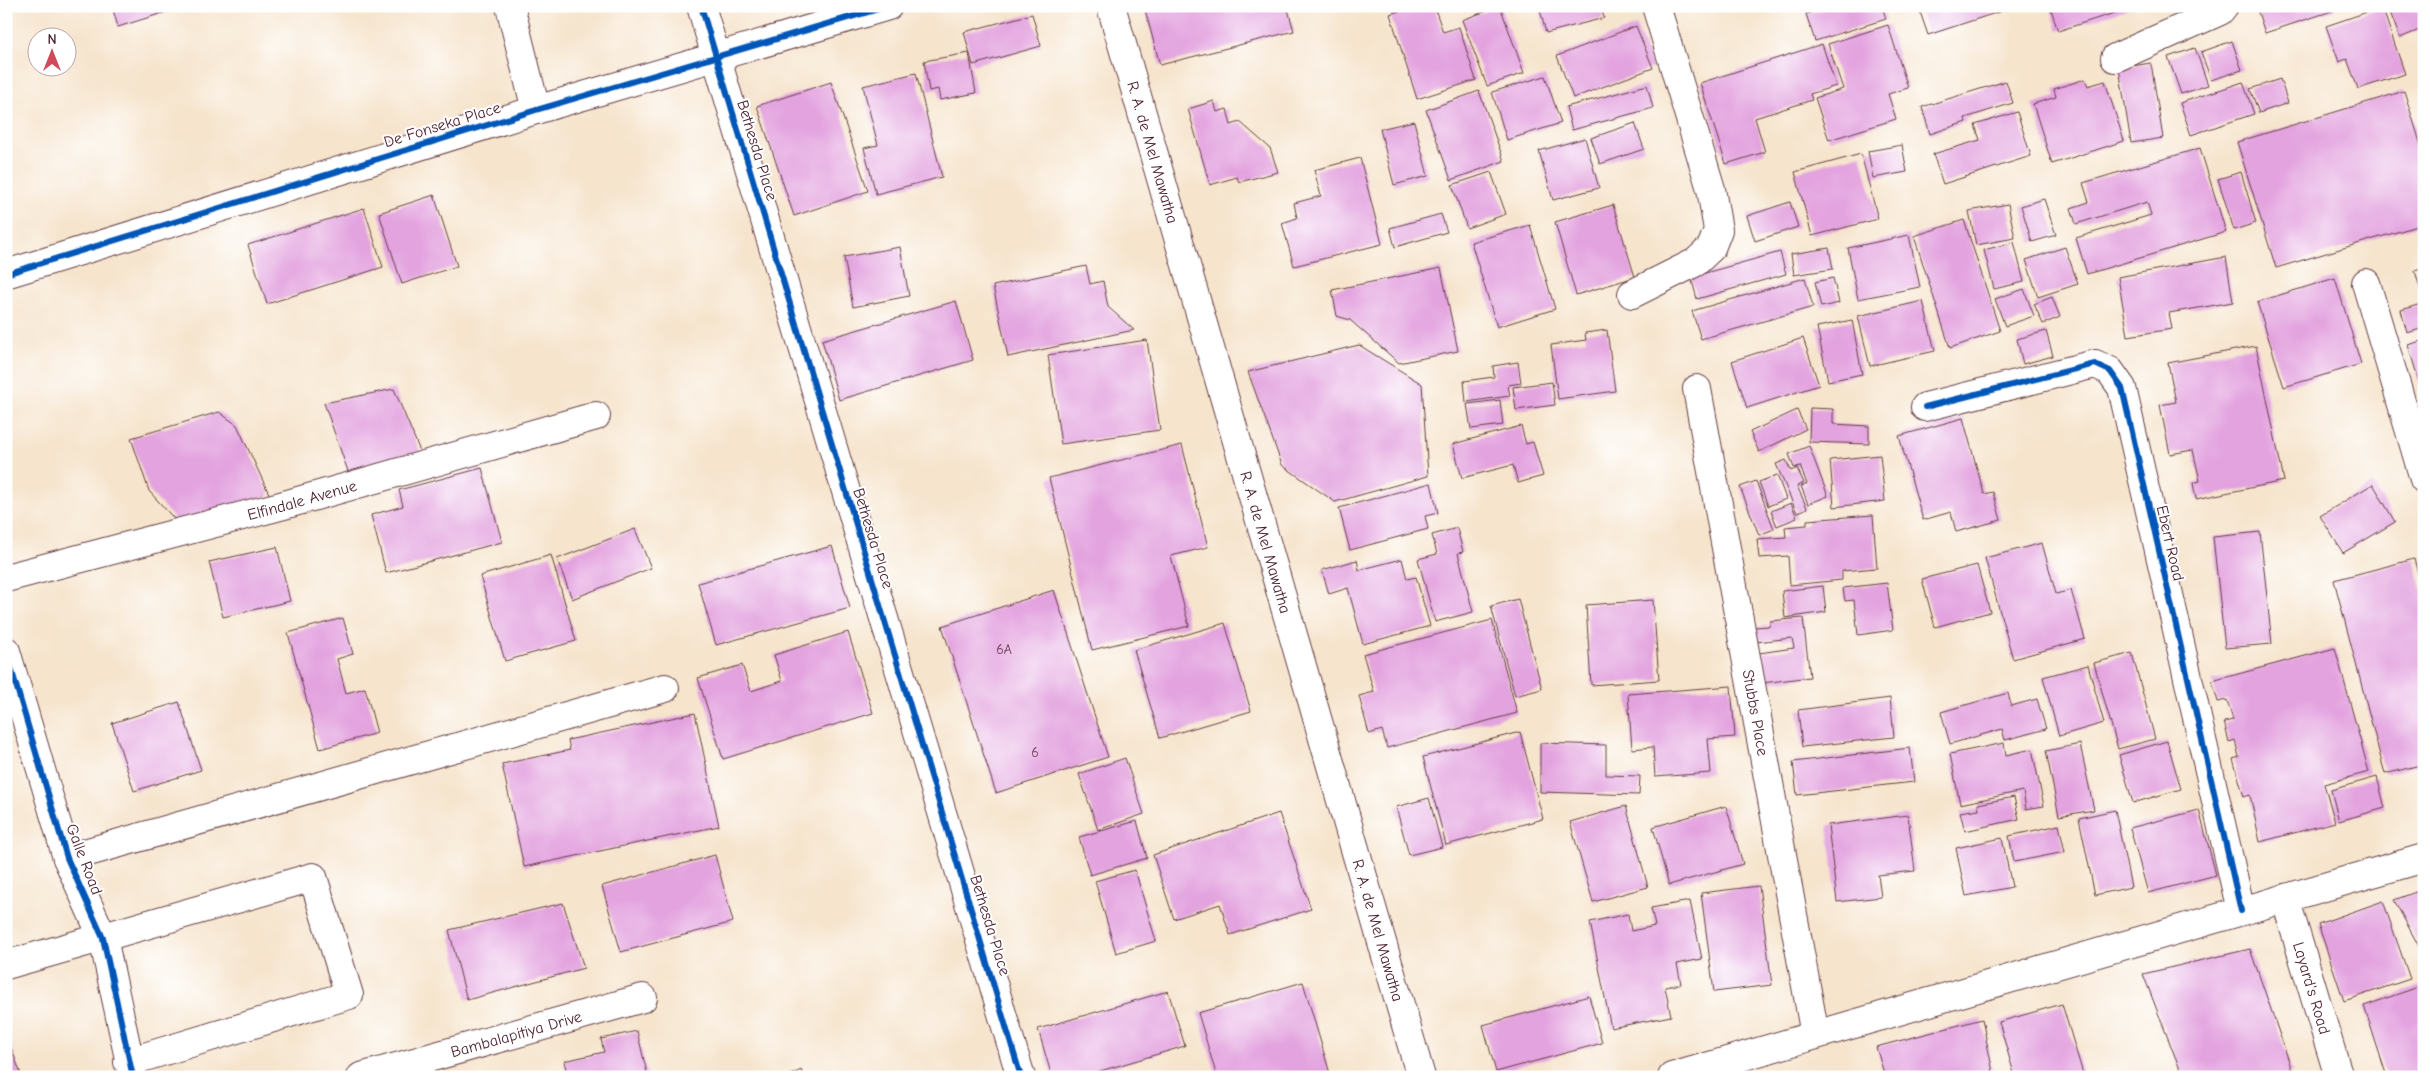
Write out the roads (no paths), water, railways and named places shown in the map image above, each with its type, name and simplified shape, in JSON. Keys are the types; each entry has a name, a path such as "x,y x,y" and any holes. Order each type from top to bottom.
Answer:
{"main road":[{"path":"510,6 536,110"},
{"name":"Bethesda Place","path":"701,6 1021,1077"},
{"name":"De Fonseka Place","path":"6,274 536,110 888,6"},
{"name":"R. A. de Mel Mawatha","path":"1111,6 1422,1077"},
{"path":"1632,294 1696,262 1711,248 1718,230 1711,189 1656,6"},
{"path":"2115,58 2176,33 2220,11 2224,6"},
{"path":"2366,283 2424,479"},
{"name":"Ebert Road","path":"1925,407 2095,364 2110,371 2122,388 2241,911"},
{"name":"Stubbs Place","path":"1697,389 1815,1035"},
{"name":"Elfindale Avenue","path":"6,578 284,505 596,416"},
{"name":"Galle Road","path":"6,651 11,689 67,858 103,938 131,1069"},
{"path":"67,858 665,688"},
{"path":"1672,1077 2424,858"},
{"path":"6,965 313,877 349,995 131,1069"},
{"name":"Layard's Road","path":"2285,898 2338,1077"},
{"name":"Bambalapitiya Drive","path":"361,1077 643,998"}]}
